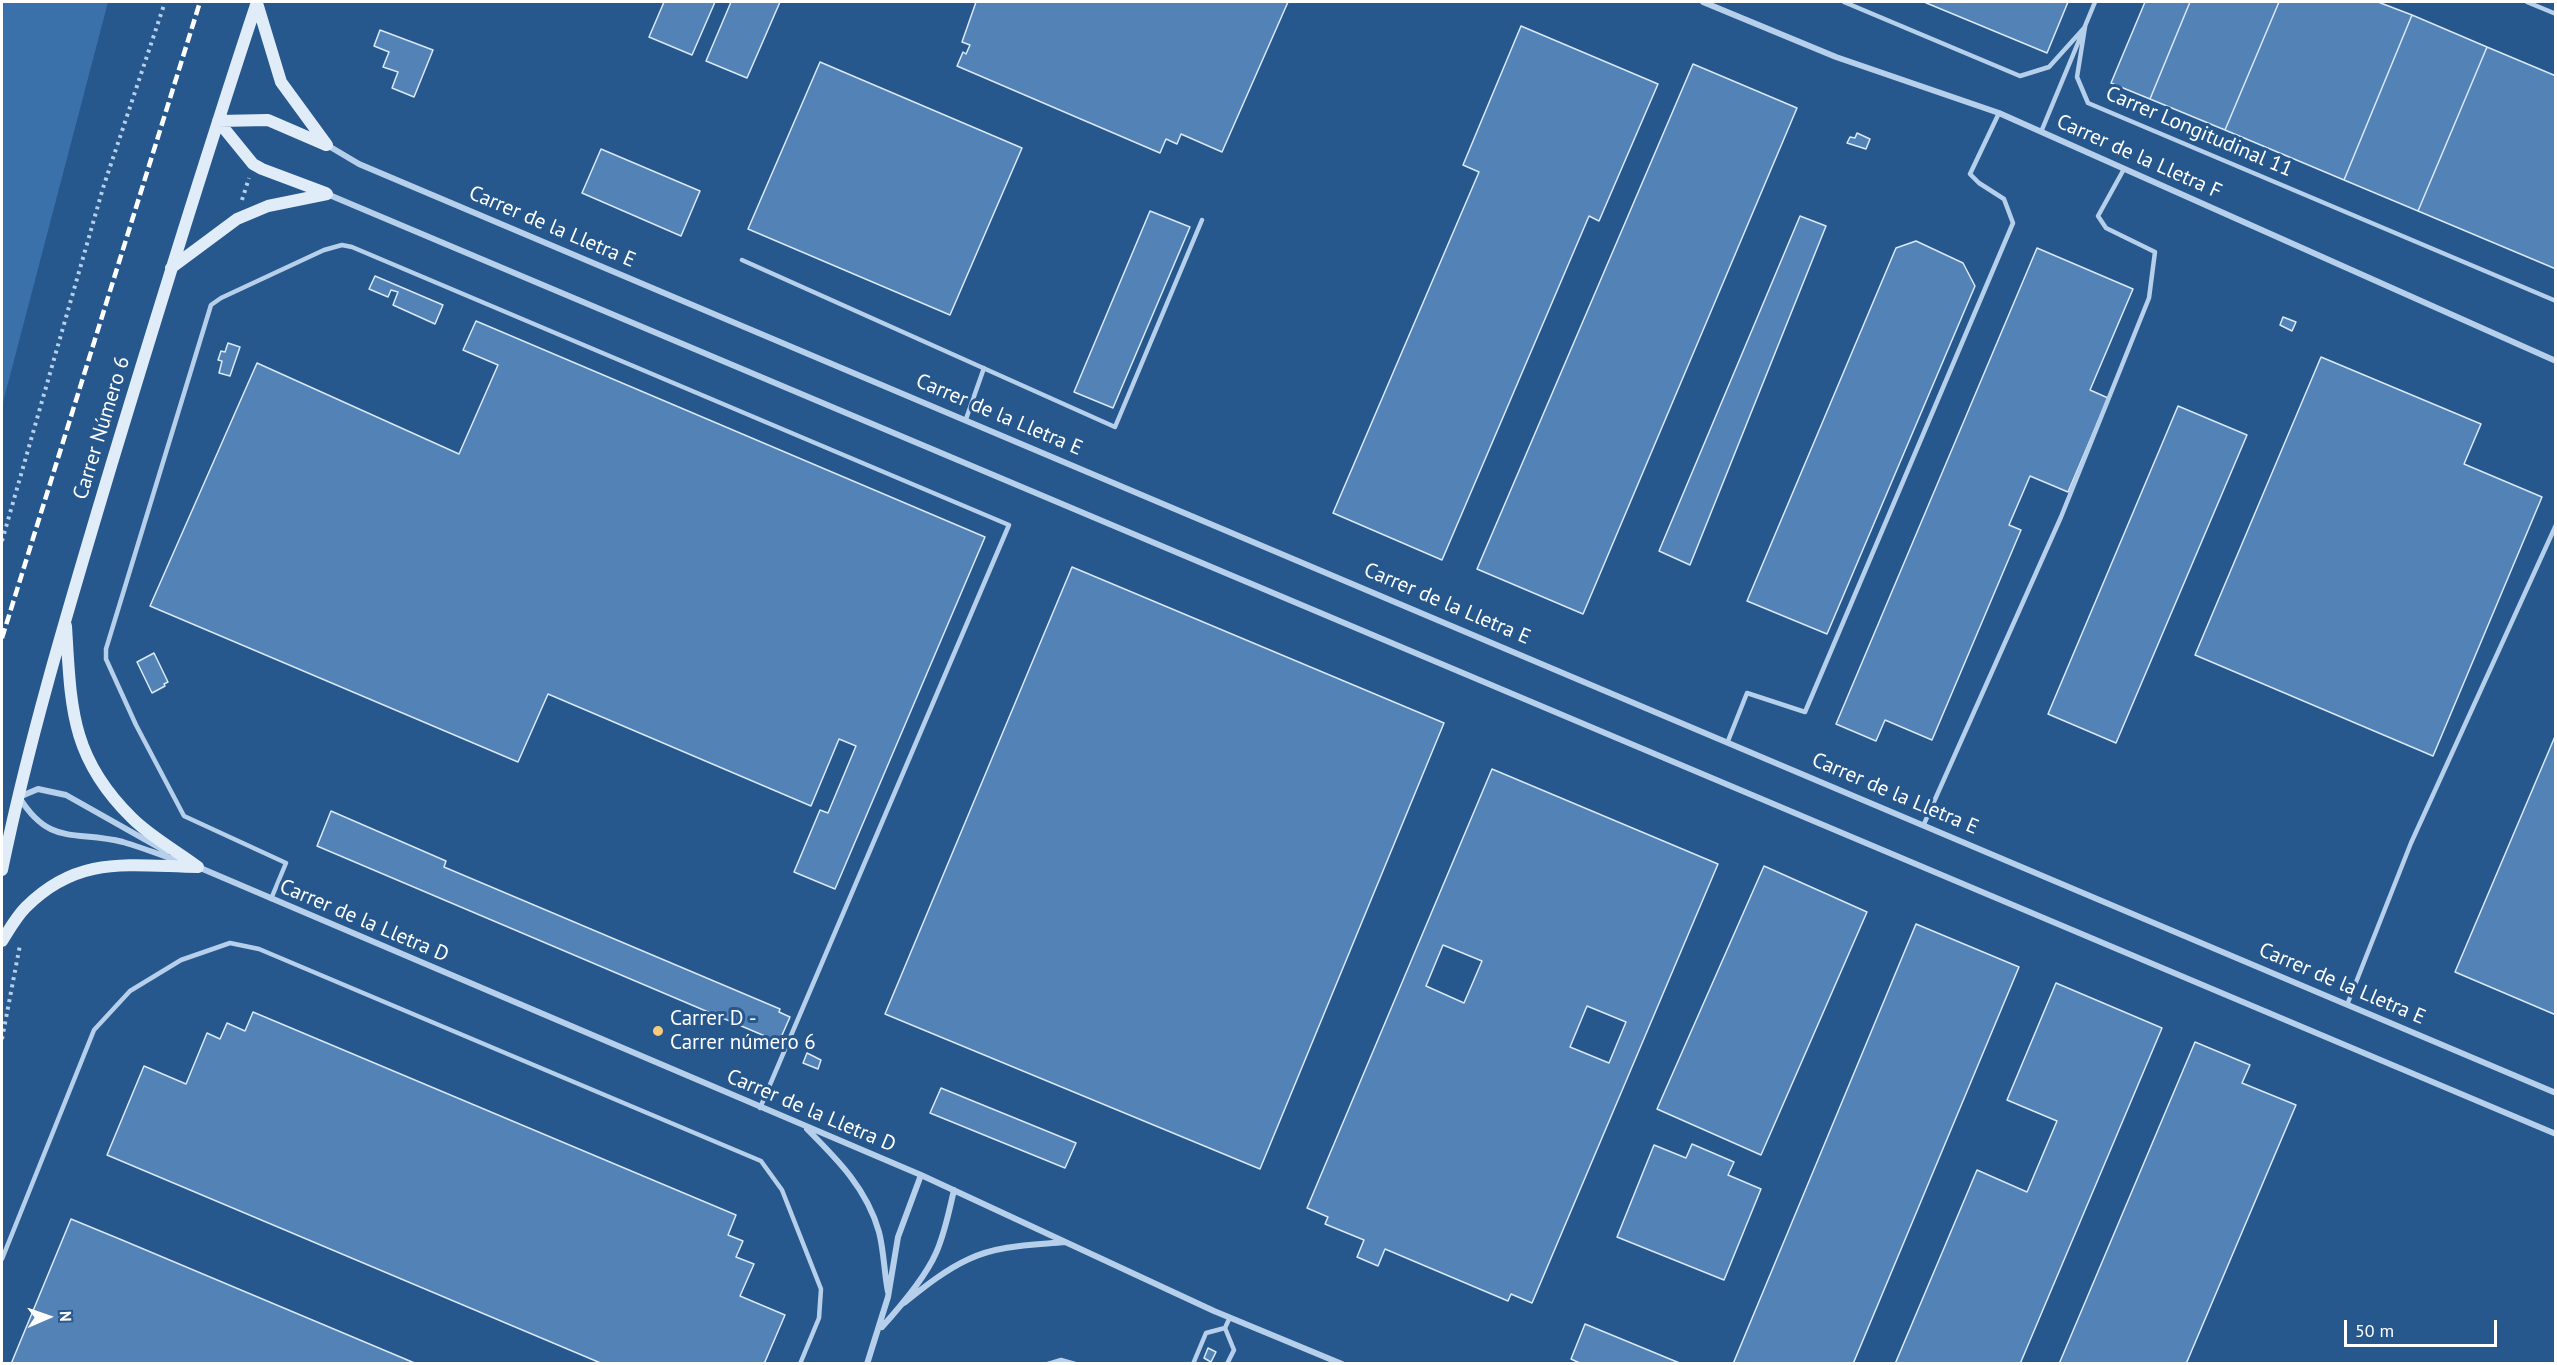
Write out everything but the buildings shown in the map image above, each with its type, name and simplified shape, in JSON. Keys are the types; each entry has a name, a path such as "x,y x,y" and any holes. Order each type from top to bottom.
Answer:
{"main road":[{"name":"Carrer Número 6","path":"2,870 66,616 171,268 256,2"},
{"path":"256,2 280,82 327,145"},
{"path":"218,121 268,120 327,145"},
{"path":"218,121 253,164 327,194"},
{"path":"171,268 237,219 268,206 327,194"},
{"path":"66,616 71,702 78,736 90,765 104,787 133,819 198,867"},
{"path":"2,941 24,908 54,884 81,872 106,865 198,867"}],"street":[{"name":"Carrer de la Lletra F","path":"1703,2 1836,57 1999,113 2556,361"},
{"name":"Carrer de la Lletra E","path":"327,145 360,164 2556,1093"},
{"path":"327,194 2556,1134"},
{"path":"38,789 66,795 198,867 122,842 66,836 39,823 29,814 19,797 38,789"},
{"name":"Carrer de la Lletra D","path":"198,867 921,1175 1230,1317 1342,1364"},
{"path":"805,1127 846,1168 867,1201 879,1233 888,1297"},
{"path":"867,1364 888,1297 898,1237 921,1175"},
{"path":"879,1330 904,1303 935,1256 946,1225 954,1190"},
{"path":"904,1303 944,1272 970,1258 1001,1249 1065,1242"}],"lane":[{"path":"1844,2 2020,76 2049,67 2085,27"},
{"path":"2041,132 2095,2"},
{"path":"2527,2 2556,14"},
{"name":"Carrer Longitudinal 11","path":"2085,27 2077,77 2088,103 2556,301"},
{"path":"1728,741 1748,693 1805,712 2013,223 2004,198 1979,183 1970,174 1999,113"},
{"path":"1924,824 2061,516 2149,298 2155,252 2106,228 2098,216 2124,169"},
{"path":"742,260 1115,427 1202,220"},
{"path":"270,899 286,863 184,816 136,725 106,659 106,649 211,305 221,298 324,250 342,245 363,251 1009,525 760,1108"},
{"path":"966,419 984,368"},
{"path":"2347,1005 2411,843 2556,525"},
{"path":"2,1259 94,1030 130,991 180,960 230,943 259,949 761,1161 782,1190 821,1289 819,1318 800,1364"},
{"path":"1227,1364 1234,1350 1225,1328 1230,1317"},
{"path":"1193,1364 1206,1333 1225,1328"},
{"path":"1048,1364 1061,1360 1075,1364"}],"path":[{"path":"2,541 103,188 165,2"},
{"path":"240,206 249,177"},
{"path":"2,1039 13,974 22,941"}],"shaded area":[{"path":"2,2 108,2 2,406"}],"railway":[{"path":"2,638 200,2"}],"place":[{"name":"Carrer D - Carrer número 6","path":"658,1031"}]}
